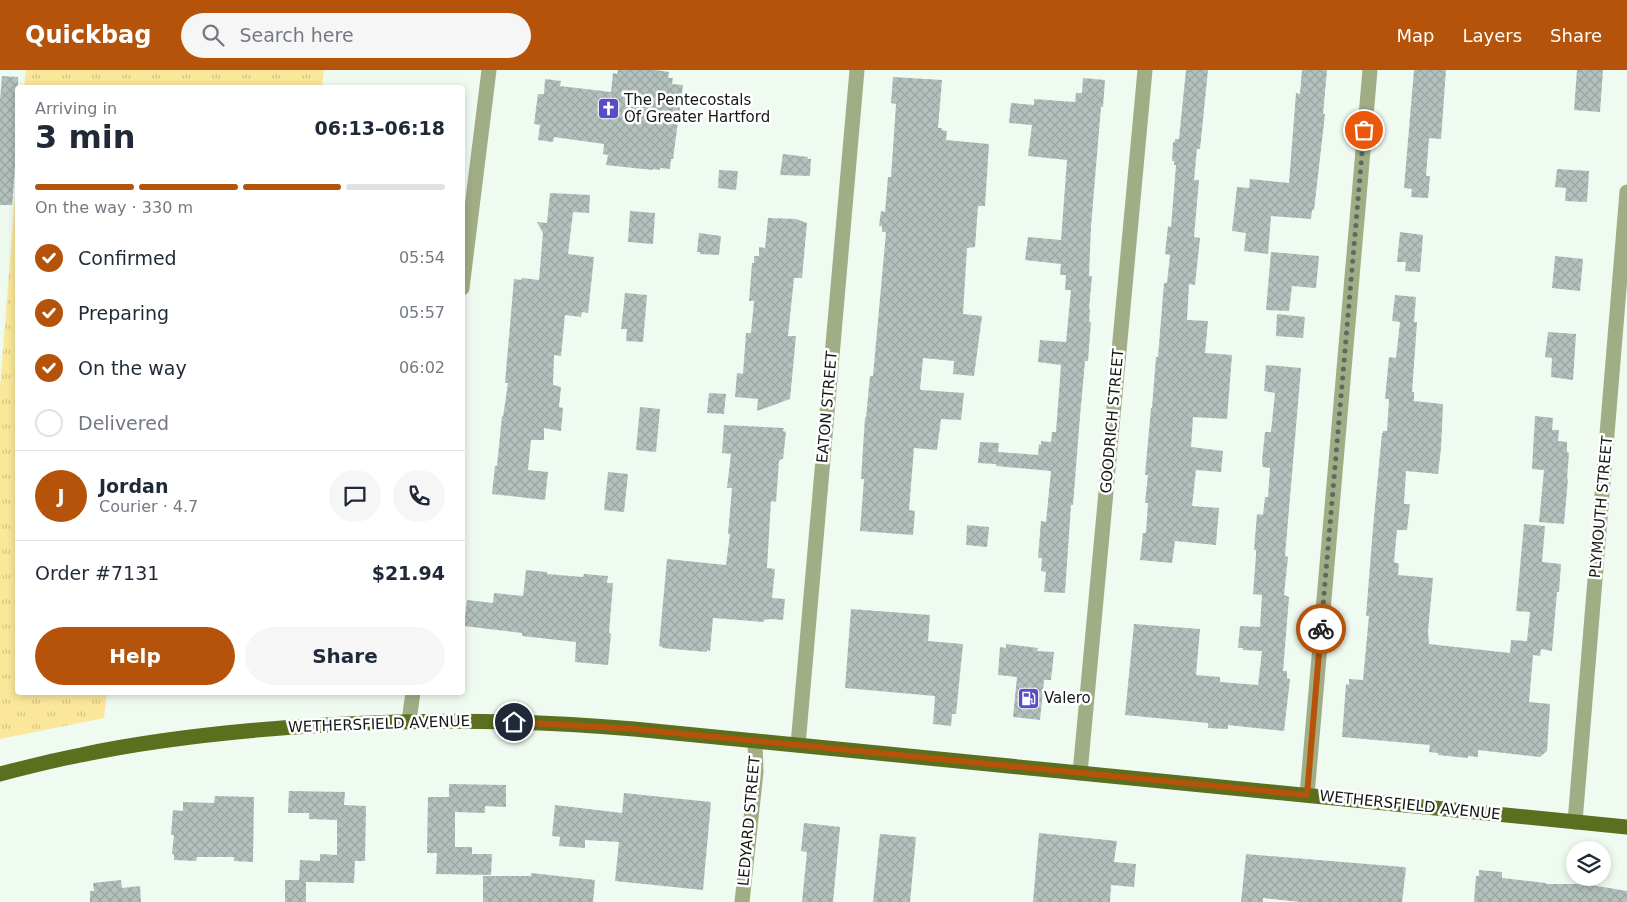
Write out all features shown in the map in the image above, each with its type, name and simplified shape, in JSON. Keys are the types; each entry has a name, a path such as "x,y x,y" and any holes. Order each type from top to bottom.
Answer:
{"main road":[{"name":"WETHERSFIELD AVENUE","path":"0,774 82,754 191,737 289,728 409,721 460,720 553,723 618,727 1627,827"}],"street":[{"path":"465,264 489,70"},
{"name":"EATON STREET","path":"798,745 857,70"},
{"name":"GOODRICH STREET","path":"1080,773 1145,70"},
{"path":"1307,795 1370,70"},
{"name":"PLYMOUTH STREET","path":"1575,822 1627,192"},
{"path":"409,721 413,695"},
{"name":"LEDYARD STREET","path":"742,902 756,772 755,741"}],"green space":[{"path":"26,70 324,70 322,85 24,85"},
{"path":"15,197 15,695 107,695 104,718 0,739 0,388"}],"building":[{"name":"The Pentecostals Of Greater Hartford","path":"618,70 669,72 668,78 673,78 672,84 683,85 670,169 660,168 660,170 653,170 606,165 608,155 603,154 604,144 554,137 553,142 538,140 540,125 534,124 538,94 544,94 545,79 561,81 560,86 611,92 613,73 617,74"},
{"path":"1186,70 1208,70 1200,149 1197,149 1194,180 1199,180 1194,237 1200,238 1195,285 1189,284 1187,320 1208,321 1205,353 1232,355 1227,419 1193,417 1191,447 1223,451 1221,472 1196,470 1192,506 1219,508 1216,545 1175,541 1172,563 1140,560 1143,533 1146,533 1148,503 1145,503 1148,475 1145,475 1156,357 1158,357 1164,283 1167,283 1170,255 1165,254 1168,226 1171,227 1176,165 1172,161 1173,142 1175,142 1175,139 1179,139"},
{"path":"1302,70 1327,70 1323,114 1325,114 1314,210 1312,210 1311,219 1271,216 1268,254 1244,251 1246,233 1232,231 1237,187 1249,188 1250,179 1289,183 1296,93 1300,94"},
{"path":"1414,70 1446,70 1441,139 1429,138 1426,176 1430,176 1428,198 1411,197 1412,189 1404,188"},
{"path":"1577,70 1603,70 1600,112 1574,110"},
{"path":"2,76 18,77 18,85 15,85 15,167 12,205 0,205 0,100"},
{"path":"893,77 942,80 938,128 947,131 946,140 989,144 985,206 978,206 975,247 967,248 963,314 982,316 974,376 953,374 954,361 923,358 921,390 964,393 961,420 941,419 937,450 914,448 909,510 915,511 913,535 860,531 864,479 861,479 865,417 870,376 873,376 886,232 882,232 882,226 879,226 881,211 885,212 888,177 891,177 896,104 891,103"},
{"path":"1083,78 1105,80 1091,226 1089,276 1092,276 1089,322 1091,322 1088,361 1085,361 1073,505 1071,505 1065,593 1044,592 1046,572 1041,571 1042,558 1038,558 1041,521 1046,522 1051,471 978,463 980,442 999,443 998,452 1038,455 1041,441 1051,442 1052,432 1056,432 1061,365 1038,362 1040,340 1066,342 1071,290 1065,290 1066,275 1060,275 1061,264 1025,260 1028,237 1061,240 1067,160 1028,156 1032,125 1009,123 1011,103 1034,105 1034,99 1075,102 1076,93 1082,93"},
{"path":"783,154 811,159 810,176 780,175"},
{"path":"1557,169 1589,171 1587,202 1565,201 1566,188 1555,187"},
{"path":"719,170 738,171 736,190 718,188"},
{"path":"550,193 590,195 589,213 573,212 568,254 594,257 588,313 582,312 581,317 565,315 561,356 554,355 553,385 561,387 559,407 563,408 561,431 544,428 544,440 531,440 528,470 548,472 545,500 492,494 508,383 505,383 514,279 539,280 543,233 537,222 547,223"},
{"path":"630,211 655,213 653,244 628,242"},
{"path":"768,218 796,219 807,223 802,278 794,278 788,336 796,336 790,399 757,411 758,399 735,397 737,373 743,374 746,333 751,333 754,301 749,301 752,263 754,263 754,256 759,256 759,247 765,248"},
{"path":"1400,232 1423,235 1420,272 1405,271 1406,262 1397,262"},
{"path":"699,233 721,236 719,255 700,254 700,252 697,252"},
{"path":"1271,252 1319,256 1316,288 1292,286 1289,311 1266,310"},
{"path":"1555,256 1583,259 1580,291 1552,288"},
{"path":"625,293 647,295 643,342 626,341 627,329 621,329"},
{"path":"1395,295 1416,297 1414,322 1417,322 1412,392 1414,392 1414,401 1443,404 1438,474 1406,471 1404,504 1410,504 1407,530 1397,530 1394,562 1399,564 1398,575 1433,578 1428,631 1429,644 1510,653 1511,640 1527,641 1530,612 1516,611 1524,524 1545,526 1542,562 1561,564 1552,651 1541,649 1540,656 1533,655 1529,702 1550,704 1547,751 1540,757 1478,750 1478,757 1438,755 1438,753 1429,752 1430,745 1342,737 1346,684 1349,685 1349,679 1363,680 1369,616 1366,616 1382,433 1387,431 1389,399 1385,399 1389,357 1396,358 1400,322 1392,321"},
{"path":"1277,314 1305,317 1303,338 1276,336"},
{"path":"1548,332 1576,334 1573,380 1551,377 1552,358 1545,357"},
{"path":"1266,365 1301,368 1285,556 1288,557 1284,595 1289,597 1283,671 1287,671 1287,678 1290,679 1284,731 1228,725 1228,729 1208,728 1208,723 1125,715 1134,624 1200,629 1196,675 1220,677 1220,682 1258,685 1262,651 1238,648 1240,626 1260,627 1262,595 1253,594 1256,555 1256,550 1254,550 1257,514 1263,515 1265,497 1268,497 1270,468 1263,467 1262,461 1265,432 1271,432 1275,393 1264,391"},
{"path":"709,393 726,394 724,414 707,413"},
{"path":"640,407 660,409 656,452 636,450"},
{"path":"1535,416 1553,418 1552,430 1559,430 1558,441 1567,442 1567,452 1569,453 1564,524 1539,522 1544,470 1532,469"},
{"path":"724,425 784,428 783,431 786,432 783,459 779,461 776,502 771,501 767,568 775,569 772,598 785,599 783,620 770,619 764,620 764,622 713,618 710,651 662,648 659,646 667,559 726,565 730,534 728,534 732,488 727,488 731,454 722,453"},
{"path":"608,472 628,474 624,512 604,510"},
{"path":"967,525 989,527 987,547 966,545"},
{"path":"526,570 583,577 584,574 608,576 607,583 613,583 608,665 575,662 576,642 522,636 522,633 465,626 467,600 493,603 494,593 523,596"},
{"path":"851,609 930,615 928,641 963,644 956,714 952,714 951,726 933,724 935,696 845,688"},
{"path":"1006,644 1038,648 1037,651 1054,652 1051,680 1044,680 1040,720 1013,717 1017,677 998,675 1000,647 1006,648"},
{"path":"449,784 506,785 506,807 485,806 485,813 455,812 455,847 472,847 472,854 492,854 491,875 436,874 437,853 427,853 428,797 449,797"},
{"path":"289,791 345,792 344,805 366,806 365,861 355,861 354,883 306,882 306,902 285,902 285,880 299,880 300,860 320,861 320,854 337,855 337,820 309,819 309,813 288,813"},
{"path":"624,793 711,802 703,890 615,881 619,842 585,840 585,848 559,846 560,837 552,836 555,805 622,813"},
{"path":"215,796 254,797 253,862 234,861 234,857 197,857 196,861 174,860 174,854 172,854 174,835 171,835 173,810 183,811 183,802 214,803"},
{"path":"804,823 840,827 833,902 802,902 807,852 801,851"},
{"path":"1039,833 1117,841 1114,862 1136,864 1134,887 1111,885 1110,902 1033,902"},
{"path":"880,834 916,837 910,902 873,902"},
{"path":"1246,854 1403,867 1406,868 1402,902 1300,902 1263,898 1263,902 1241,902"},
{"path":"1479,870 1502,872 1502,878 1546,884 1566,884 1566,886 1597,886 1627,891 1627,902 1474,902 1476,876 1479,876"},
{"path":"531,873 595,880 593,902 483,902 483,876 531,876"},
{"path":"121,880 122,888 140,886 141,902 90,902 90,891 94,891 93,883"}],"way so far":[{"path":"1321,629 1364,130"}],"place":[{"name":"The Pentecostals Of Greater Hartford","path":"608,109"},
{"name":"Valero","path":"1028,698"}],"route":[{"path":"514,722 634,729 1307,795 1321,629"}]}
